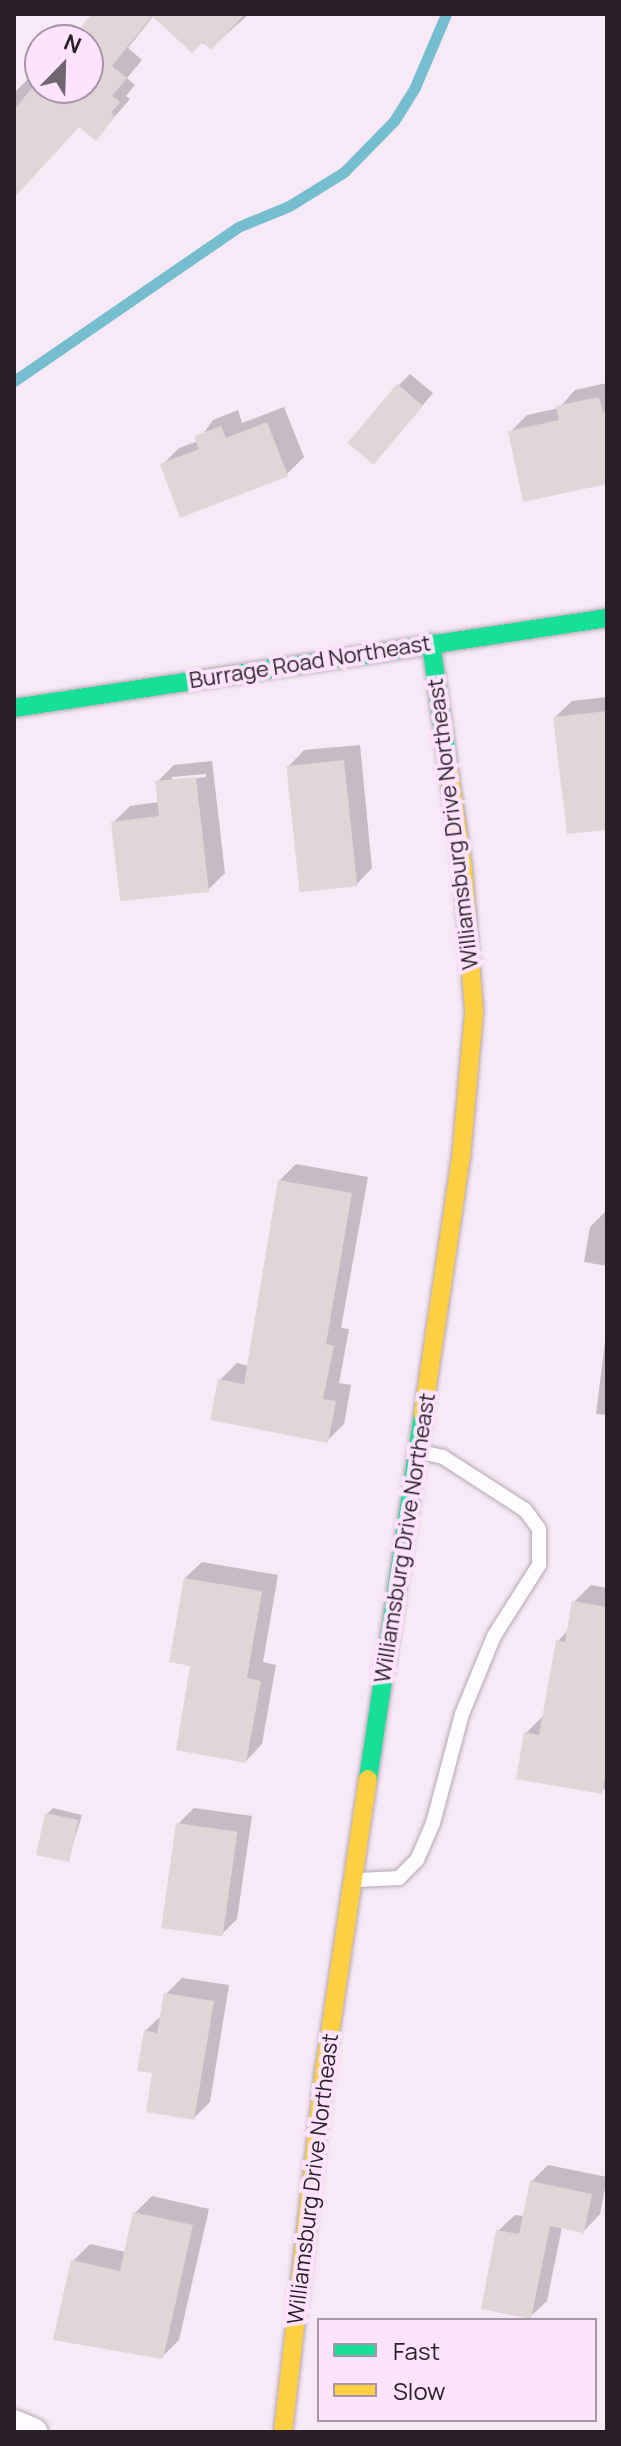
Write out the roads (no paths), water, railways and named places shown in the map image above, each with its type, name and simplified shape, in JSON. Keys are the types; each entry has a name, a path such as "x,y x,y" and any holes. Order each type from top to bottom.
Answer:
{"street":[{"name":"Burrage Road Northeast","path":"14,708 607,618"},
{"name":"Williamsburg Drive Northeast","path":"283,2432 322,2088 461,1158 474,1011 463,868 431,643"},
{"path":"14,2424 33,2432"}],"lane":[{"path":"353,1880 399,1878 417,1860 433,1823 462,1714 494,1636 539,1565 539,1529 525,1510 443,1457 418,1451"}],"waterway":[{"path":"14,381 238,227 289,206 344,172 394,121 415,87 446,14"}]}
